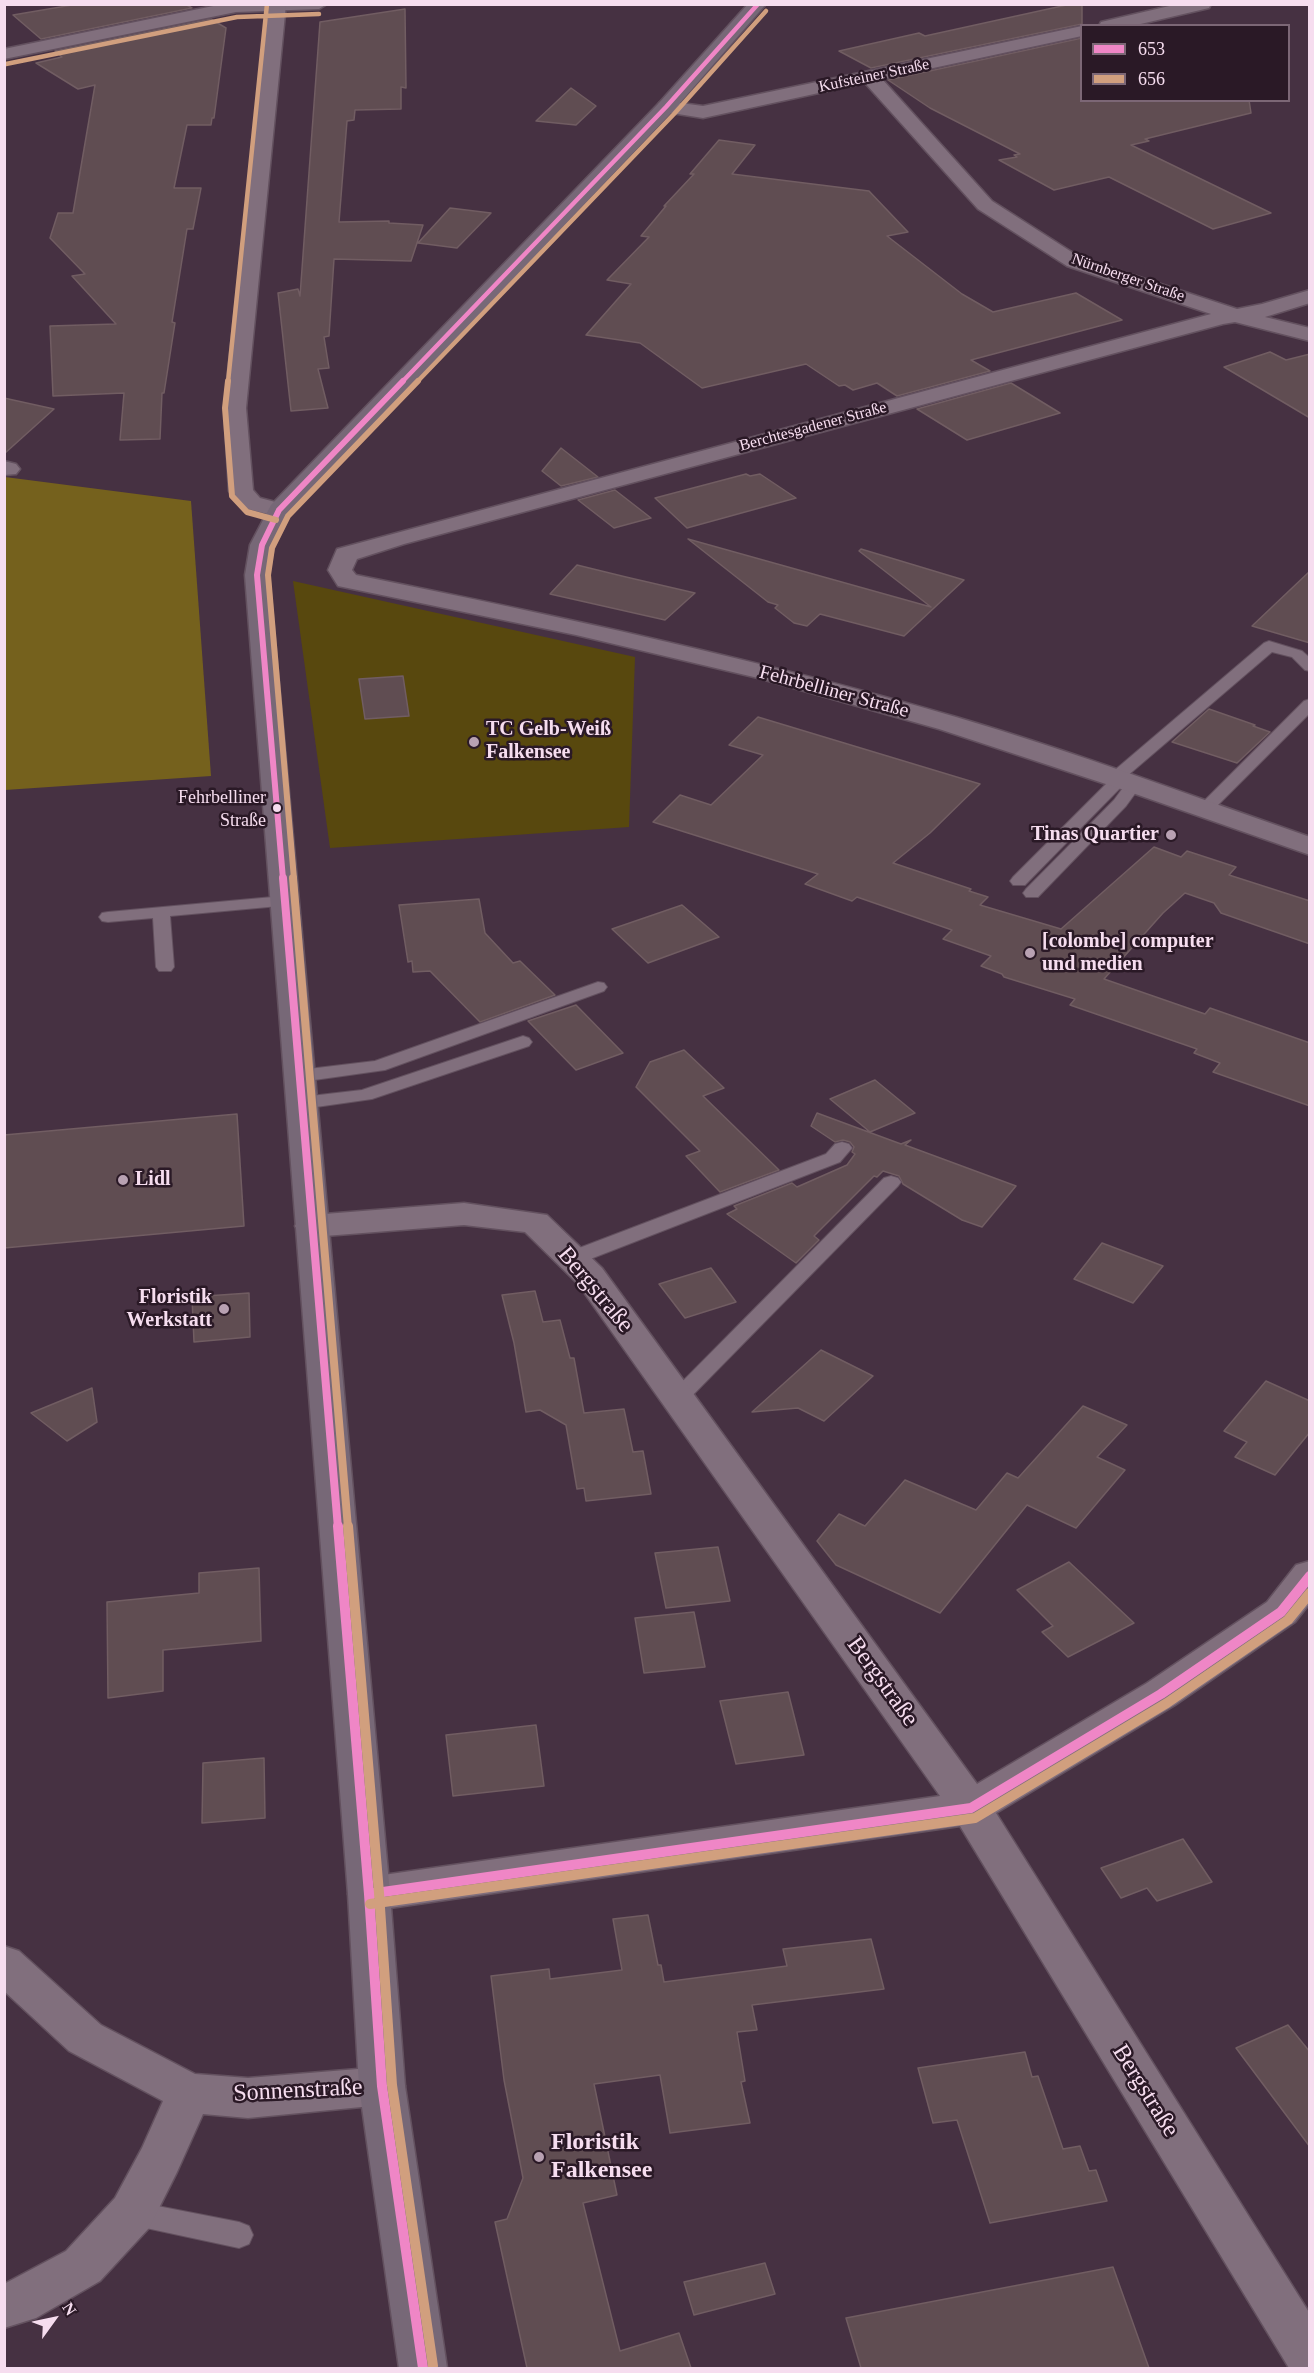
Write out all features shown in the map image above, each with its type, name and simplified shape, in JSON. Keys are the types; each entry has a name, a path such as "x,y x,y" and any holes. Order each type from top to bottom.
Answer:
{"main road":[{"path":"423,2368 382,2086 369,1894 257,575 262,545 279,510 666,108 758,4"}],"street":[{"path":"6,51 236,7 319,4"},
{"path":"1116,24 1203,4"},
{"path":"278,5 236,408 241,490 252,503 279,510"},
{"name":"Kufsteiner Straße","path":"666,108 703,112 1080,31"},
{"name":"Nürnberger Straße","path":"870,77 984,205 1074,262 1238,316 1310,335"},
{"name":"Berchtesgadener Straße","path":"347,581 340,570 346,554 395,539 1310,296"},
{"name":"Fehrbelliner Straße","path":"347,581 576,627 765,672 948,723 1123,780 1310,847"},
{"name":"Bergstraße","path":"312,1226 464,1214 535,1223 590,1276 971,1808 1310,2358"},
{"path":"369,1894 971,1808 1179,1682 1281,1611 1310,1575"},
{"name":"Sonnenstraße","path":"4,1965 85,2038 141,2070 189,2093 248,2098 382,2086"},
{"path":"4,2306 19,2302 83,2266 132,2213 161,2158 189,2093"}],"lane":[{"path":"1019,880 1123,780 1269,646 1297,654 1310,667"},
{"path":"1205,809 1310,704"},
{"path":"1032,893 1120,803 1123,780"},
{"path":"108,917 284,901"},
{"path":"161,912 165,967"},
{"path":"301,1089 378,1066 598,987"},
{"path":"301,1089 365,1095 522,1042"},
{"path":"573,1258 832,1158 842,1148"},
{"path":"678,1398 891,1182"},
{"path":"132,2213 239,2235"}],"shaded area":[{"path":"5,477 191,501 211,776 5,790"},
{"name":"TC Gelb-Weiß Falkensee","path":"293,581 635,657 629,827 330,848"}],"building":[{"path":"78,4 185,4 192,8 41,39 13,15"},
{"path":"1071,4 1082,4 1082,24 871,68 839,51 919,33 925,36"},
{"path":"405,9 406,88 401,87 401,109 355,110 354,120 347,121 339,222 389,221 389,223 423,225 411,261 334,259 329,336 324,337 329,368 318,369 328,408 291,411 278,293 298,289 300,296 320,22"},
{"path":"211,19 226,28 214,118 212,118 211,125 187,125 174,188 201,188 193,229 187,229 172,322 175,323 164,393 162,393 160,439 120,440 124,393 53,396 50,326 116,324 72,276 85,274 50,238 58,213 73,213 95,85 78,89 36,63 62,57 55,51"},
{"path":"1080,38 1080,102 1249,102 1251,113 1145,139 1149,141 1131,145 1271,213 1213,229 1109,177 1054,190 999,160 1017,157 1014,155 1020,154 930,108 888,80"},
{"path":"571,88 596,106 576,125 536,121"},
{"path":"719,140 755,145 732,174 869,191 908,232 887,236 962,294 993,312 1076,293 1122,320 971,360 990,371 897,396 877,383 853,390 845,385 839,386 806,364 702,388 640,343 586,335 631,284 607,280 649,237 641,236 666,206 664,206 694,174 690,174"},
{"path":"450,208 491,213 457,248 418,243"},
{"path":"1270,352 1286,360 1310,354 1310,418 1224,367"},
{"path":"1011,383 1060,413 967,440 917,409"},
{"path":"4,398 54,409 4,454"},
{"path":"561,448 598,477 561,486 542,471"},
{"path":"746,474 750,476 760,474 796,498 687,528 655,498"},
{"path":"615,490 651,518 614,528 578,500"},
{"path":"688,539 931,607 859,551 861,549 964,580 904,636 820,614 807,626 794,623 775,608 778,605 768,602"},
{"path":"577,565 695,593 665,620 550,594"},
{"path":"1310,571 1310,643 1252,626"},
{"path":"403,676 409,716 365,719 359,679"},
{"path":"1209,709 1270,732 1237,763 1172,742"},
{"path":"758,717 980,784 930,833 893,863 971,889 969,891 988,897 980,905 1061,929 1154,847 1181,857 1187,851 1236,867 1229,875 1310,901 1310,944 1221,913 1214,903 1185,893 1163,913 1104,979 1205,1014 1210,1008 1310,1043 1310,1106 1213,1072 1220,1063 1194,1053 1197,1049 1070,1005 1075,999 1004,977 1002,974 981,966 991,956 943,939 952,930 857,897 852,901 805,884 818,874 653,822 680,795 711,805 763,755 729,745"},
{"path":"479,899 485,933 513,963 520,961 555,995 480,1022 430,971 413,972 412,961 408,962 399,905"},
{"path":"682,905 719,937 648,963 612,929"},
{"path":"576,1005 623,1053 576,1070 528,1021"},
{"path":"684,1050 724,1088 703,1096 779,1170 720,1192 686,1156 700,1151 636,1087 650,1062"},
{"path":"875,1080 915,1113 870,1132 830,1099"},
{"path":"817,1113 901,1144 911,1140 905,1145 1016,1186 982,1227 962,1220 903,1184 899,1176 883,1171 877,1177 874,1176 814,1236 819,1240 796,1263 727,1214 737,1209 734,1206 792,1183 797,1187 847,1165 855,1154 852,1152 854,1147 850,1142 843,1140 835,1142 811,1126"},
{"name":"Lidl","path":"237,1114 244,1226 4,1248 4,1135"},
{"path":"1102,1243 1163,1266 1133,1303 1074,1279"},
{"path":"711,1268 736,1302 685,1318 659,1284"},
{"path":"535,1291 543,1322 560,1320 570,1358 574,1358 584,1413 624,1409 633,1452 643,1451 651,1494 586,1501 584,1488 577,1489 566,1425 540,1410 526,1412 514,1343 502,1295"},
{"path":"249,1293 250,1337 194,1342 192,1297"},
{"path":"821,1350 873,1376 824,1421 798,1408 752,1412"},
{"path":"1266,1381 1310,1401 1310,1432 1275,1475 1235,1457 1247,1442 1224,1431"},
{"path":"92,1388 97,1422 67,1441 31,1413"},
{"path":"1083,1406 1127,1425 1097,1457 1125,1470 1076,1528 1027,1505 940,1613 836,1565 817,1541 839,1514 865,1526 905,1480 976,1510 1007,1473 1018,1478"},
{"path":"718,1547 730,1601 666,1608 655,1553"},
{"path":"1069,1562 1134,1623 1068,1657 1042,1632 1053,1626 1017,1590"},
{"path":"259,1568 261,1641 163,1650 163,1691 108,1698 107,1602 199,1593 199,1573"},
{"path":"694,1612 705,1667 644,1673 635,1618"},
{"path":"788,1692 804,1755 736,1764 720,1701"},
{"path":"536,1725 544,1786 453,1796 446,1735"},
{"path":"264,1758 265,1818 202,1823 203,1763"},
{"path":"1183,1839 1212,1882 1157,1901 1147,1888 1121,1898 1101,1868"},
{"path":"648,1915 658,1965 661,1965 664,1982 787,1966 783,1949 871,1939 884,1989 752,2005 757,2030 737,2032 745,2081 741,2082 750,2123 670,2133 660,2075 594,2084 617,2195 583,2203 620,2351 679,2333 691,2368 527,2368 495,2222 507,2219 523,2178 504,2080 491,1976 549,1969 550,1979 622,1970 613,1919"},
{"path":"1288,2025 1310,2052 1310,2147 1236,2048"},
{"path":"1025,2052 1032,2077 1038,2076 1063,2149 1080,2146 1089,2171 1096,2170 1107,2201 990,2223 957,2120 933,2123 918,2068"},
{"path":"765,2263 775,2294 694,2315 684,2282"},
{"path":"1113,2267 1149,2368 861,2368 846,2318"}],"transit line":[{"name":"656","path":"267,4 225,408 232,496 247,512 276,520"},
{"name":"653","path":"423,2368 382,2086 369,1894 257,575 262,545 279,510 666,107 758,4"},
{"name":"656","path":"433,2366 392,2085 379,1893 268,575 272,548 288,516 674,114 766,11"},
{"name":"656","path":"6,64 237,17 319,14"},
{"name":"653","path":"369,1894 971,1808 1161,1694 1281,1612 1310,1576"},
{"name":"656","path":"370,1904 975,1818 1167,1703 1288,1620 1310,1593"}],"place":[{"name":"TC Gelb-Weiß Falkensee","path":"474,742"},
{"name":"Fehrbelliner Straße","path":"277,808"},
{"name":"Tinas Quartier","path":"1171,835"},
{"name":"[colombe] computer und medien","path":"1030,953"},
{"name":"Lidl","path":"123,1180"},
{"name":"Floristik Werkstatt","path":"224,1309"},
{"name":"Floristik Falkensee","path":"539,2157"}]}
